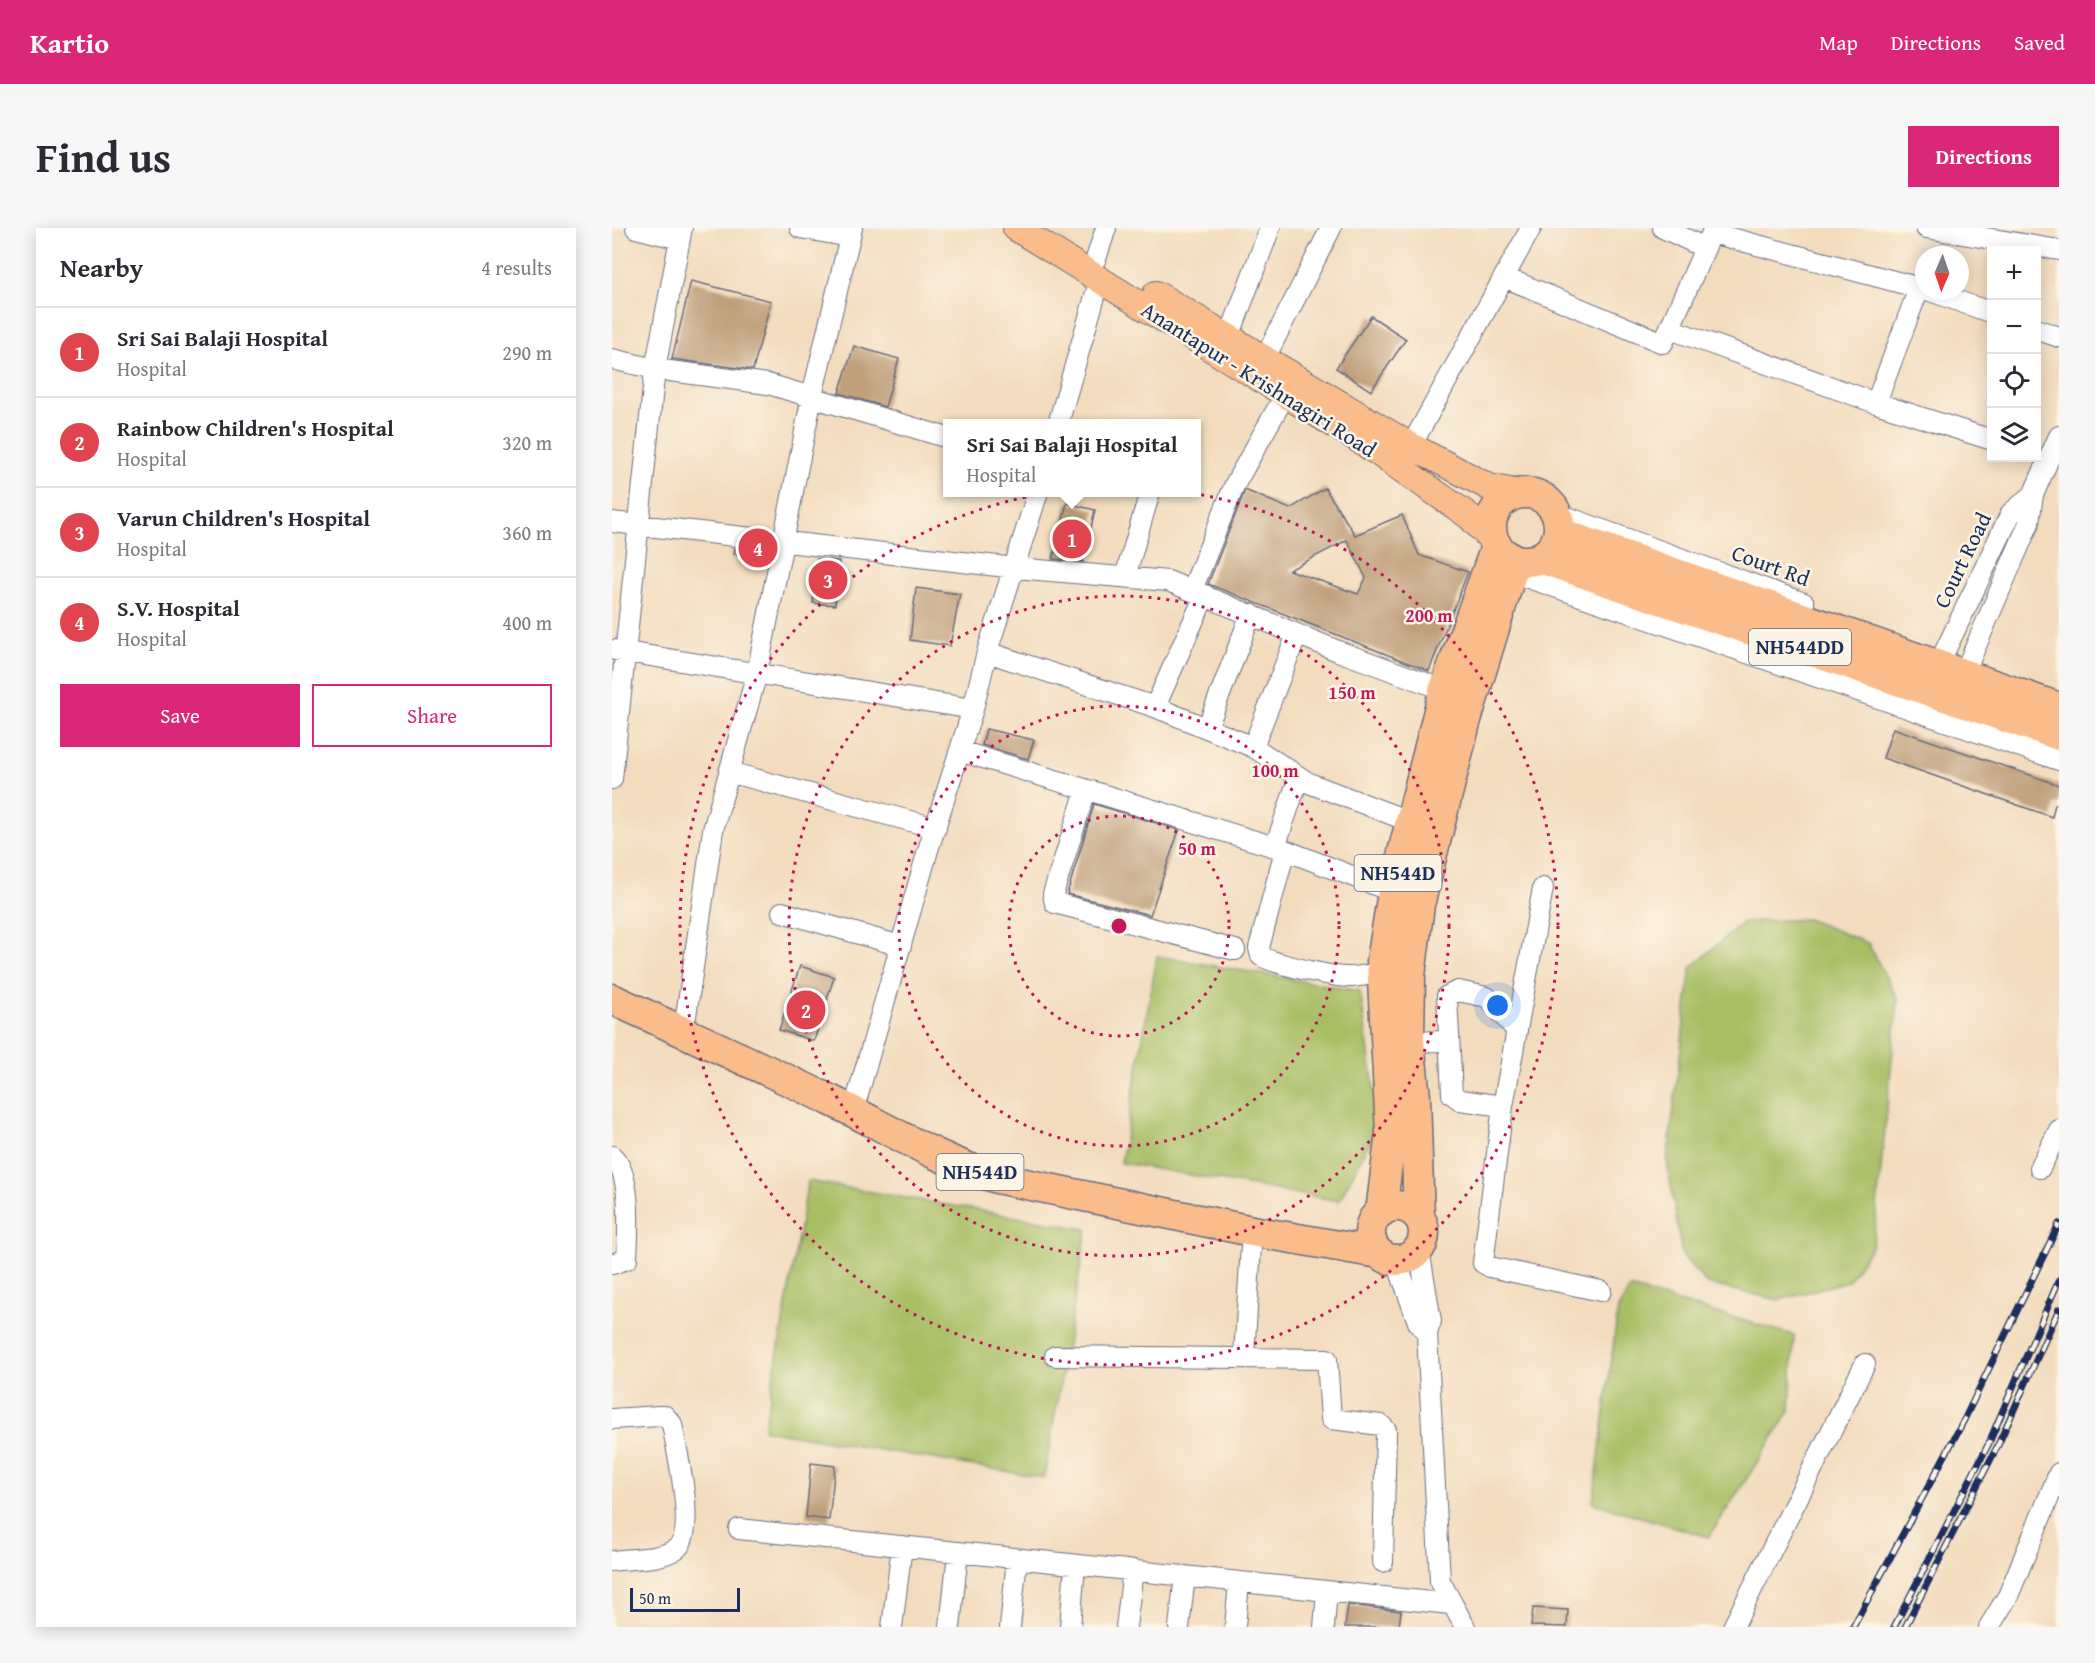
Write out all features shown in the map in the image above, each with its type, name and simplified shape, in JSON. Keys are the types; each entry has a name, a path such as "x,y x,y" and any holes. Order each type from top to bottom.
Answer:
{"highway":[{"name":"NH544D","path":"1511,556 1491,532 1494,511 1509,496 1519,493"},
{"name":"Anantapur - Krishnagiri Road","path":"1519,493 1542,497 1557,523"},
{"name":"NH544D","path":"1511,556 1549,552 1557,523"},
{"name":"NH544DD","path":"1557,523 2059,708"},
{"name":"NH544D","path":"1389,1241 1391,1132 1398,1042 1393,892 1444,691 1511,556"},
{"name":"NH544D","path":"1396,974 1419,905 1511,556"},
{"name":"Anantapur - Krishnagiri Road","path":"1511,556 2059,735"},
{"name":"NH544D","path":"612,983 686,1016 856,1105 933,1155 987,1175 1252,1231 1389,1241"},
{"name":"NH544D","path":"612,999 856,1105 942,1141 985,1156 1166,1196 1389,1241"},
{"name":"NH544D","path":"1389,1241 1397,1206 1413,1211 1419,1217 1414,1097 1398,1042"}],"main road":[{"name":"Anantapur - Krishnagiri Road","path":"1016,228 1229,336 1411,446 1489,487 1519,493"},
{"name":"Anantapur - Krishnagiri Road","path":"1046,228 1098,269 1285,395 1361,441 1469,516 1511,556"}],"street":[{"path":"612,779 619,651 638,526 655,369 681,233 636,228"},
{"path":"686,1016 712,830 757,674 812,396 851,232 800,228"},
{"path":"1059,419 1098,269 1106,228"},
{"path":"1229,336 1270,228"},
{"path":"1265,358 1331,228"},
{"path":"1411,446 1530,228"},
{"path":"1664,228 1915,287"},
{"path":"1926,228 2059,250"},
{"path":"1504,277 1663,343 1710,237"},
{"path":"1876,403 1919,300"},
{"path":"1957,300 1987,310"},
{"path":"1670,329 1876,403 1987,438"},
{"path":"2041,330 2059,337"},
{"path":"612,359 655,369 768,384 943,436"},
{"path":"1155,707 1235,484 1285,395"},
{"name":"Court Road","path":"1969,662 2029,523 2033,495 2043,456 2059,436"},
{"name":"Court Road","path":"1944,653 2012,513 2033,495"},
{"path":"856,1105 901,946 973,710 987,652 1036,497"},
{"path":"1125,577 1149,497"},
{"path":"612,522 1015,568 1168,581 1444,691 1473,699"},
{"name":"Court Rd","path":"1557,523 1944,653 2059,696"},
{"path":"1511,556 2059,760"},
{"path":"1206,728 1251,614"},
{"path":"1253,747 1297,634"},
{"path":"619,651 973,710"},
{"path":"987,652 1155,707 1253,747 1299,777 1411,822"},
{"path":"960,751 1280,849 1393,892"},
{"path":"729,772 936,828"},
{"path":"1299,777 1280,849 1259,948 1261,956 1334,976 1396,974"},
{"path":"1086,790 1053,894 1056,903 1235,950"},
{"path":"1543,888 1503,1106 1483,1263 1490,1267 1601,1291"},
{"path":"782,912 901,946"},
{"path":"1503,1106 1460,1100 1452,1094 1447,996 1458,991 1487,997 1516,1031"},
{"path":"1398,1042 1448,1041"},
{"path":"2040,1168 2059,1130"},
{"path":"612,1156 619,1162 629,1214 627,1259 612,1264"},
{"path":"1244,1356 1252,1231"},
{"path":"1389,1241 1431,1321 1427,1333 1440,1581 1450,1604 1465,1627"},
{"path":"1054,1356 1325,1358 1329,1361 1331,1419 1384,1427 1383,1562"},
{"path":"1733,1627 1864,1364"},
{"path":"612,1419 665,1416 672,1424 683,1492 686,1530 682,1542 672,1551 612,1561"},
{"path":"1989,1627 2008,1596 2059,1473"},
{"path":"739,1529 1450,1604"},
{"path":"892,1627 902,1546"},
{"path":"950,1627 958,1552"},
{"path":"1010,1627 1017,1559"},
{"path":"1070,1627 1075,1564"},
{"path":"1126,1627 1133,1570"},
{"path":"1179,1627 1185,1576"},
{"path":"1235,1627 1239,1582"},
{"path":"1324,1627 1327,1591"}],"green space":[{"path":"1807,919 1868,943 1898,1000 1873,1245 1848,1281 1779,1300 1707,1284 1682,1255 1667,1161 1691,968 1743,922"},
{"path":"1157,956 1360,991 1379,1124 1339,1201 1121,1163"},
{"path":"808,1181 1087,1229 1044,1478 764,1430"},
{"path":"1630,1288 1794,1335 1790,1411 1709,1537 1593,1503 1618,1309"}],"building":[{"path":"691,281 771,301 753,370 672,359"},
{"path":"1371,316 1406,339 1371,391 1336,368"},
{"path":"854,346 899,359 885,407 839,393"},
{"path":"1325,488 1355,535 1402,515 1419,555 1468,572 1429,671 1208,584 1245,490 1290,509","holes":["1347,540 1366,578 1358,594 1289,570"]},
{"path":"1067,503 1095,510 1083,562 1053,559"},
{"path":"735,548 769,552 768,558 734,554"},
{"path":"817,559 839,561 835,605 813,603"},
{"path":"916,588 960,594 950,646 910,640"},
{"path":"1893,728 2059,785 2059,805 2055,804 2052,817 1883,758"},
{"path":"986,729 1034,740 1028,759 982,745"},
{"path":"1094,804 1179,830 1150,915 1067,894"},
{"path":"800,966 834,977 814,1041 779,1030"},
{"path":"811,1463 835,1466 829,1520 806,1517"},
{"path":"1348,1605 1401,1611 1399,1627 1345,1627"},
{"path":"1533,1608 1568,1610 1567,1627 1531,1626"}],"railway":[{"path":"1853,1627 1964,1420 2059,1224"},
{"path":"1894,1627 1988,1445 2059,1280"},
{"path":"1905,1627 1998,1445 2059,1309"}],"place":[{"name":"Sri Sai Balaji Hospital","path":"1072,539"},
{"name":"S.V. Hospital","path":"758,548"},
{"name":"Varun Children's Hospital","path":"828,580"},
{"name":"Rainbow Children's Hospital","path":"806,1010"}]}
